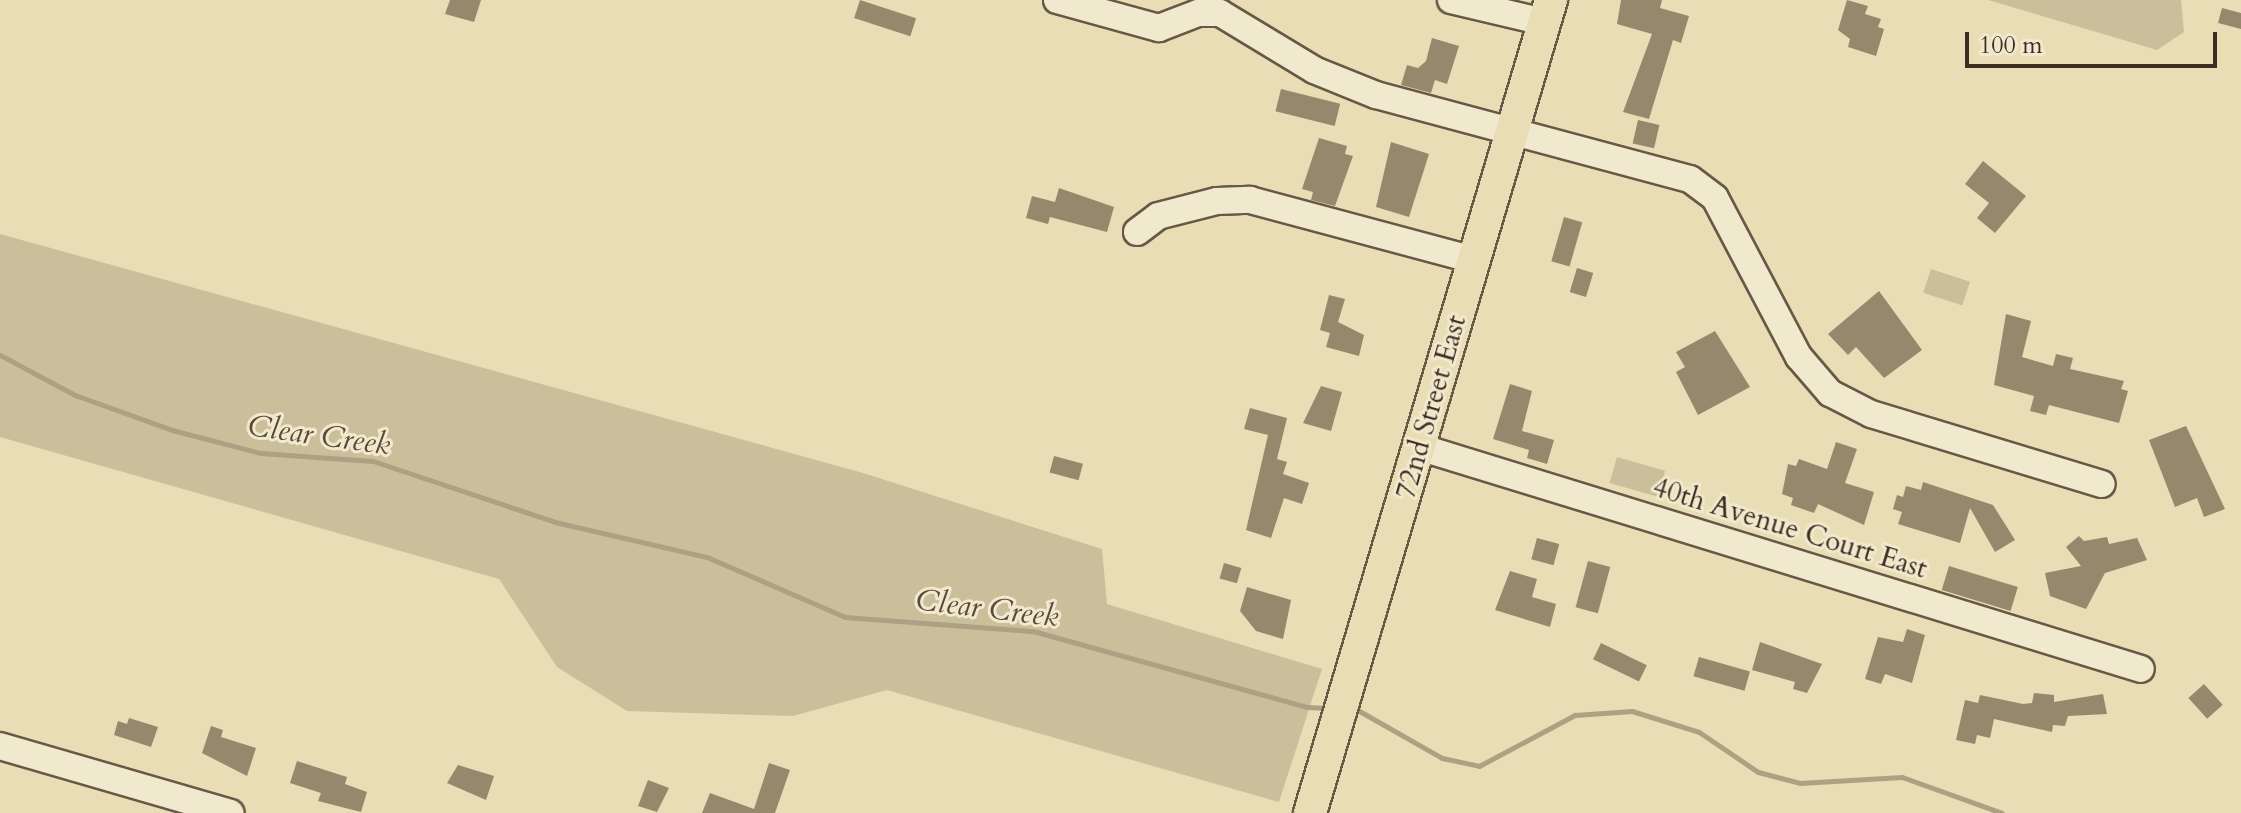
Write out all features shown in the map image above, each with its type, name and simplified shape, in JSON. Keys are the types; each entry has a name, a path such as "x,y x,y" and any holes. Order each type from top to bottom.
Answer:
{"main road":[{"name":"72nd Street East","path":"1310,813 1547,11"}],"street":[{"path":"1057,0 1159,28 1198,13 1220,13 1314,70 1376,95 1513,127 1704,188 1799,357 1830,393 1871,414 2102,484"},
{"path":"1451,0 1547,11"},
{"path":"1137,232 1158,216 1217,201 1250,200 1474,260"},
{"name":"40th Avenue Court East","path":"1419,447 2141,669"},
{"path":"0,746 230,813"}],"shaded area":[{"path":"1988,0 2181,0 2184,32 2157,50"},
{"path":"0,234 863,473 1102,549 1107,604 1322,669 1279,802 887,690 793,716 627,711 557,667 499,579 0,437"},
{"path":"1931,269 1970,282 1962,305 1923,293"},
{"path":"1617,457 1665,471 1658,497 1610,483"}],"building":[{"path":"450,0 481,0 474,22 445,14"},
{"path":"860,0 916,18 910,36 854,18"},
{"path":"1621,0 1662,0 1660,8 1689,16 1681,43 1673,40 1649,119 1623,112 1652,34 1617,24"},
{"path":"1847,0 1868,6 1865,14 1881,19 1878,27 1884,29 1876,56 1848,47 1850,39 1838,30"},
{"path":"2222,8 2241,13 2241,29 2218,23"},
{"path":"1432,38 1459,46 1447,84 1435,80 1431,93 1401,85 1407,65 1418,68 1426,61"},
{"path":"1281,89 1340,104 1335,126 1275,111"},
{"path":"1638,120 1659,125 1654,148 1633,143"},
{"path":"1319,138 1347,146 1345,154 1353,156 1335,206 1311,200 1313,192 1302,189"},
{"path":"1391,142 1429,154 1409,217 1376,207"},
{"path":"1983,161 2026,196 1995,233 1977,218 1989,203 1965,184"},
{"path":"1059,188 1114,207 1107,232 1050,217 1048,224 1026,218 1032,196 1055,202"},
{"path":"1564,217 1582,222 1570,266 1551,261"},
{"path":"1577,268 1593,273 1586,297 1570,292"},
{"path":"1879,291 1922,350 1884,378 1856,347 1848,355 1828,334"},
{"path":"1329,295 1345,299 1338,322 1364,335 1359,356 1326,347 1330,333 1320,330"},
{"path":"2006,314 2031,321 2022,357 2053,366 2056,354 2073,358 2070,369 2124,381 2121,389 2128,391 2119,423 2049,405 2046,415 2030,411 2034,396 1994,385"},
{"path":"1715,331 1750,387 1698,415 1676,372 1685,367 1676,352"},
{"path":"1510,384 1532,391 1522,431 1554,440 1547,464 1527,458 1529,450 1493,439"},
{"path":"1321,386 1342,392 1331,431 1303,423"},
{"path":"1250,408 1287,418 1277,459 1287,462 1283,474 1309,483 1302,504 1284,498 1271,538 1246,530 1268,435 1244,429"},
{"path":"2186,426 2225,509 2204,517 2197,498 2175,507 2149,440"},
{"path":"1836,442 1857,449 1845,483 1874,492 1864,525 1818,504 1814,513 1791,505 1793,498 1782,494 1788,464 1796,466 1799,459 1827,469"},
{"path":"1054,456 1083,464 1079,480 1050,472"},
{"path":"1923,482 1993,505 2015,540 1995,552 1970,508 1960,543 1898,524 1902,512 1893,509 1897,495 1903,497 1906,486 1921,490"},
{"path":"2079,536 2084,541 2107,537 2109,544 2137,538 2147,560 2105,573 2086,609 2050,596 2045,573 2081,566 2066,547"},
{"path":"1537,538 1559,544 1554,565 1531,559"},
{"path":"1588,561 1610,567 1598,613 1576,607"},
{"path":"1224,563 1241,568 1237,583 1220,578"},
{"path":"1949,566 2018,587 2011,611 1942,590"},
{"path":"1510,571 1537,579 1532,597 1556,604 1550,627 1495,610"},
{"path":"1247,587 1291,600 1283,639 1256,631 1240,611"},
{"path":"1907,629 1925,635 1912,683 1885,674 1881,684 1865,679 1878,637 1903,642"},
{"path":"1760,642 1822,664 1807,693 1793,689 1795,682 1752,670"},
{"path":"1601,643 1647,665 1639,682 1593,659"},
{"path":"1699,657 1750,672 1744,691 1693,676"},
{"path":"2204,684 2223,705 2207,719 2188,698"},
{"path":"2034,693 2054,695 2054,702 2103,694 2107,714 2068,716 2065,726 2053,725 2052,732 1994,719 1990,738 1977,735 1975,744 1956,740 1965,700 1978,703 1980,695 2023,704 2032,703"},
{"path":"129,718 158,727 151,747 114,735 118,721 127,724"},
{"path":"211,726 223,730 221,737 256,748 247,776 202,753"},
{"path":"297,761 347,777 345,784 367,792 361,812 318,801 321,793 290,783"},
{"path":"769,763 790,770 775,813 702,813 710,793 754,809"},
{"path":"458,765 494,776 486,800 447,783"},
{"path":"648,780 669,788 657,812 638,806"}],"waterway":[{"name":"Clear Creek","path":"0,355 75,395 172,430 260,453 373,461 555,522 707,557 845,617 1033,631 1307,707 1328,708"},
{"name":"Clear Creek","path":"1354,708 1442,758 1479,766 1575,715 1632,711 1699,732 1758,772 1800,783 1902,777 2002,813"}]}
